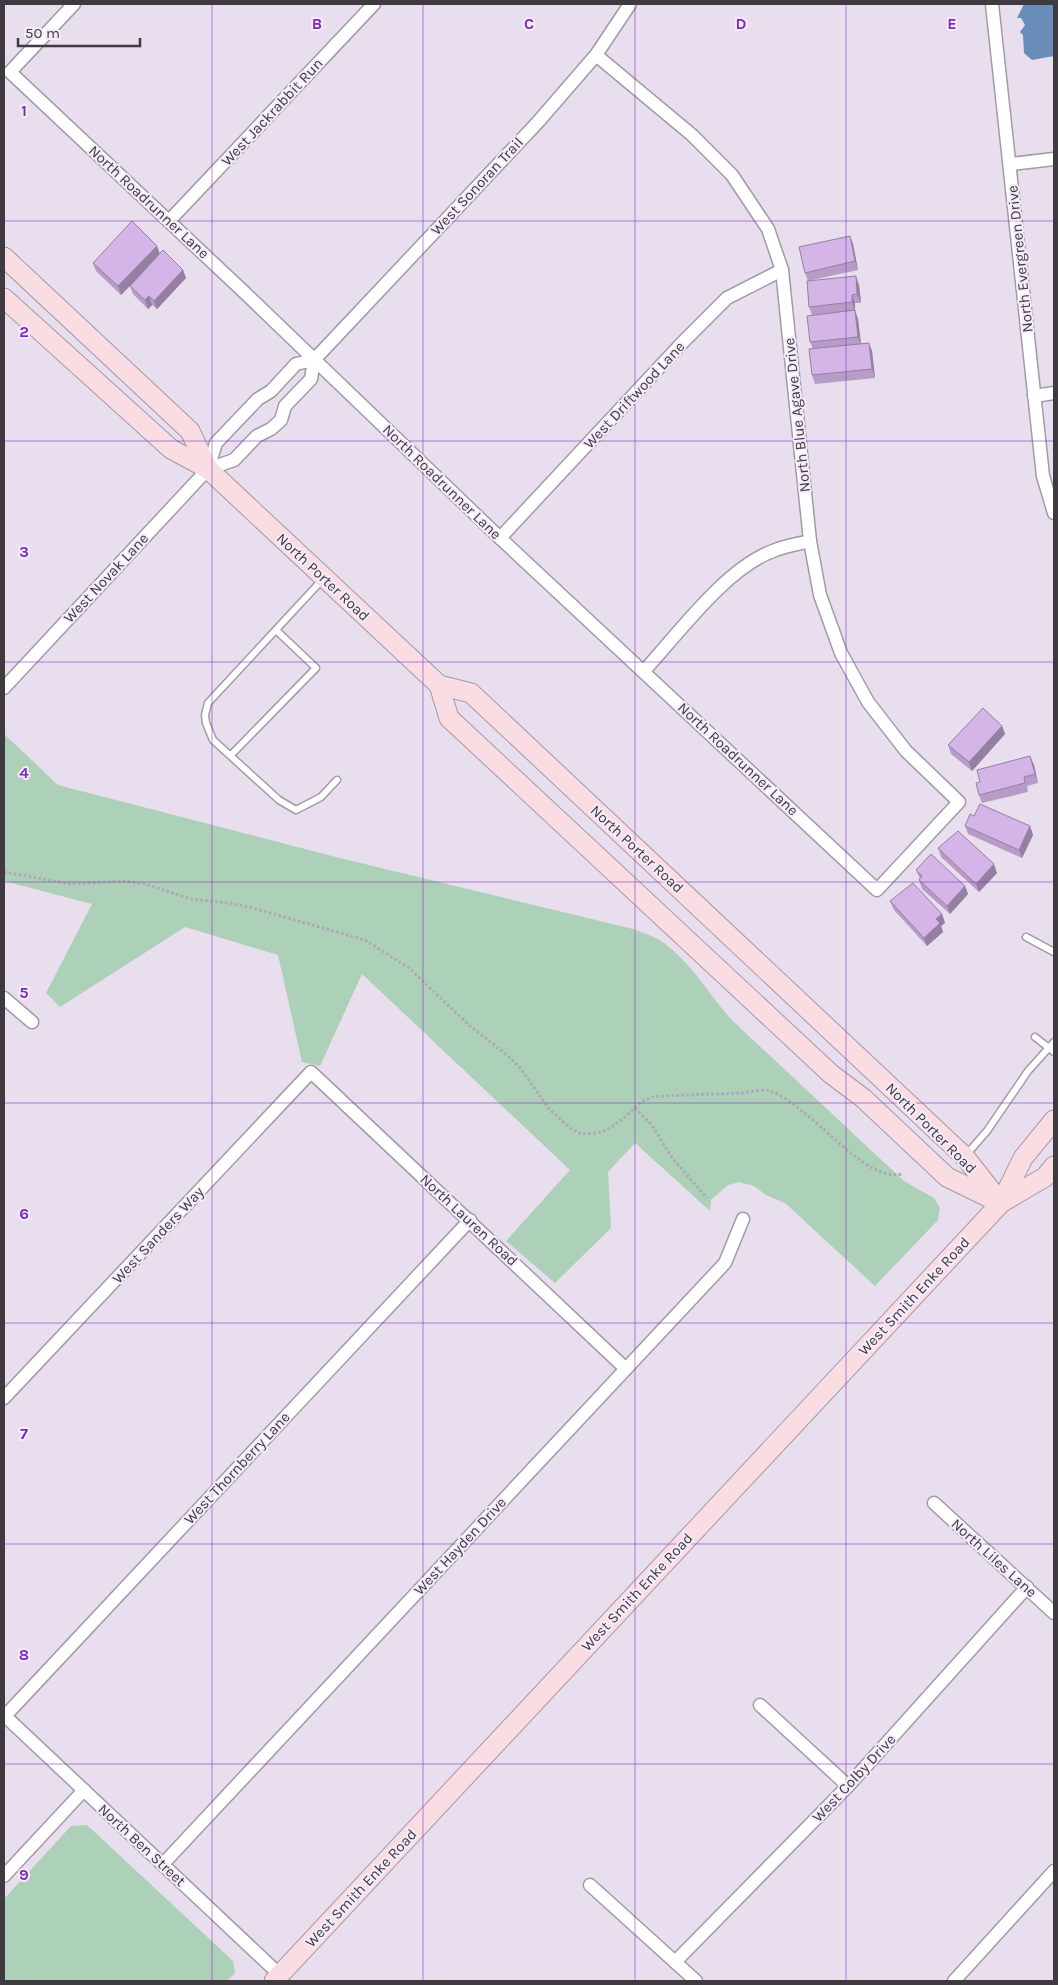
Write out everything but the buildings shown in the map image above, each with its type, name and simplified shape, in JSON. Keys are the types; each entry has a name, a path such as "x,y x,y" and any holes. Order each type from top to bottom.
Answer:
{"street":[{"name":"North Roadrunner Lane","path":"74,4 10,72 169,221 500,538 877,890"},
{"name":"West Jackrabbit Run","path":"169,221 374,4"},
{"name":"West Sonoran Trail","path":"208,469 216,444 258,399 270,391 296,364 314,360 538,122 596,55 630,4"},
{"name":"North Evergreen Drive","path":"992,4 1011,164 1043,476 1054,513"},
{"name":"North Blue Agave Drive","path":"596,55 692,135 732,175 768,229 782,270 810,541 820,595 841,653 868,702 906,751 960,802 877,890"},
{"path":"1011,164 1054,159"},
{"name":"North Porter Road","path":"4,257 190,431 208,469"},
{"name":"West Driftwood Lane","path":"500,538 681,344 728,298 782,270"},
{"name":"North Porter Road","path":"4,298 171,450 208,469 439,685 471,693 965,1157 1001,1203"},
{"name":"West Sonoran Trail","path":"208,469 234,460 257,436 271,429 281,420 285,406 312,379 314,360"},
{"path":"1034,396 1054,393"},
{"name":"West Novak Lane","path":"5,683 208,469"},
{"path":"644,671 718,590 746,565 772,550 810,541"},
{"name":"North Porter Road","path":"439,685 449,718 831,1074 864,1098 947,1177 1001,1203"},
{"path":"4,998 32,1022"},
{"name":"North Lauren Road","path":"312,1072 626,1368"},
{"name":"West Sanders Way","path":"4,1398 312,1072"},
{"name":"West Smith Enke Road","path":"1001,1203 1023,1158 1054,1120"},
{"name":"West Smith Enke Road","path":"277,1978 1001,1203 1045,1177 1054,1166"},
{"name":"West Hayden Drive","path":"163,1864 725,1263 743,1219"},
{"name":"West Thornberry Lane","path":"4,1715 470,1220"},
{"name":"North Liles Lane","path":"934,1503 1054,1613"},
{"name":"West Colby Drive","path":"675,1962 848,1786 1027,1587"},
{"path":"760,1705 848,1786"},
{"name":"North Ben Street","path":"4,1715 163,1864 277,1978"},
{"path":"4,1876 84,1790"},
{"path":"954,1981 1054,1870"},
{"path":"590,1884 696,1981"}],"lane":[{"path":"324,578 208,703 205,715 206,724 214,740 279,800 296,810 321,797 337,780"},
{"path":"231,755 316,668 276,630"},
{"path":"1026,937 1054,952"},
{"path":"1035,1038 1051,1044 1054,1052"},
{"path":"965,1157 987,1130 1028,1071 1051,1044"}],"path":[{"path":"4,872 70,884 123,881 145,884 191,899 240,906 287,917 315,927 350,934 365,940 409,968 469,1024 507,1055 530,1081 549,1109 570,1128 581,1134 597,1133 624,1118 641,1102 652,1097 741,1094 769,1090 805,1111 867,1166 893,1176 902,1174"},
{"path":"635,1108 650,1124 673,1159 707,1198"}],"green space":[{"path":"4,734 58,785 336,857 633,929 657,939 684,961 736,1024 904,1181 934,1198 940,1208 938,1220 875,1286 785,1203 766,1195 754,1186 739,1182 728,1185 711,1200 710,1211 635,1143 608,1172 611,1228 555,1283 506,1241 570,1170 362,974 320,1066 302,1062 278,955 185,927 60,1007 46,993 92,904 4,881"},
{"path":"87,1825 233,1961 235,1973 227,1981 4,1981 4,1899 71,1826"}],"water":[{"path":"1024,4 1054,4 1054,56 1032,60 1024,53 1023,35 1020,32 1025,25 1021,18 1017,18"}]}
